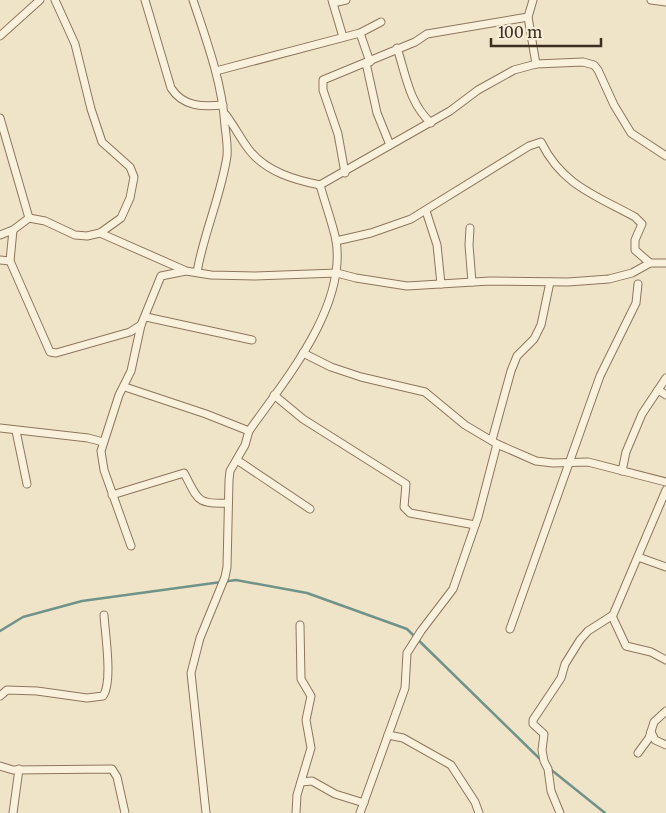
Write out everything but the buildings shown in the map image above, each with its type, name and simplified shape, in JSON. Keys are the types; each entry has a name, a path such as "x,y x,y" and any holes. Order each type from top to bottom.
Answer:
{"street":[{"path":"0,36 40,0"},
{"path":"0,235 13,230 29,218 45,221 75,235 87,236 100,233 121,218 130,198 134,177 130,167 102,142 91,109 75,44 55,0"},
{"path":"145,0 171,88 175,94 186,103 224,105"},
{"path":"343,37 332,2 346,0"},
{"path":"533,0 528,17 536,64"},
{"path":"651,0 663,1"},
{"path":"194,1 216,71 224,105 227,158 197,272"},
{"path":"345,173 338,134 322,84 323,80 332,74 368,62 397,48 415,42 427,34 528,17"},
{"path":"216,71 360,33 381,22"},
{"path":"360,33 368,62 377,113 390,144"},
{"path":"397,48 413,101 419,112 431,123"},
{"path":"226,115 250,152 263,164 298,181 320,185 345,173 390,144 431,123 514,70 536,64 583,62 594,65 631,133 666,156"},
{"path":"0,118 29,218"},
{"path":"336,241 393,227 426,211 529,146 541,142 551,162 567,178 635,217 642,224 635,240 635,250 650,263"},
{"path":"206,813 191,673 200,638 225,577 230,471 245,445 249,431 303,353 326,306 337,273 336,241 320,185"},
{"path":"426,211 437,245 441,284"},
{"path":"470,228 469,245 472,282"},
{"path":"13,230 10,261 51,353 130,332 141,325"},
{"path":"100,233 186,271"},
{"path":"0,260 10,261"},
{"path":"131,546 112,495 101,451 119,395 124,387 139,338 141,325 146,317 161,276 186,271 255,276 337,273 384,284 407,286 472,282 550,282 609,279 632,273 650,263 666,263"},
{"path":"360,813 405,688 407,653 421,630 453,589 475,525 511,371 518,356 534,339 541,325 550,282"},
{"path":"510,629 528,575 554,510 605,362 636,303 638,284"},
{"path":"146,317 252,340"},
{"path":"130,332 139,338"},
{"path":"303,353 331,367 361,377 425,392 456,419 494,442 536,460 588,462 666,482"},
{"path":"622,472 626,452 642,414 666,378"},
{"path":"124,387 206,414 249,431"},
{"path":"658,390 666,395"},
{"path":"274,395 303,419 406,484 404,507 410,513 475,525"},
{"path":"0,428 88,438 104,442"},
{"path":"16,431 27,484"},
{"path":"236,460 310,509"},
{"path":"112,495 184,473 197,498 210,504 228,503"},
{"path":"560,813 551,791 548,770 544,761 542,750 544,734 533,724 533,720 561,678 565,664 580,640 588,631 612,616 666,490"},
{"path":"638,557 666,567"},
{"path":"0,696 7,690 37,691 87,698 103,696 106,691 107,661 104,615"},
{"path":"612,616 626,646 651,652 666,660"},
{"path":"296,813 301,782 311,748 306,720 311,696 301,679 300,625"},
{"path":"638,753 651,732 654,722 666,711"},
{"path":"651,732 655,740 666,745"},
{"path":"388,735 403,738 451,765 476,802 479,813"},
{"path":"0,766 19,769 112,769 117,777 125,813"},
{"path":"13,813 19,769"},
{"path":"301,782 312,781 335,794 364,803"}],"waterway":[{"path":"0,631 23,617 82,601 236,580 307,593 407,629 542,761"},
{"path":"549,768 605,813"}]}
